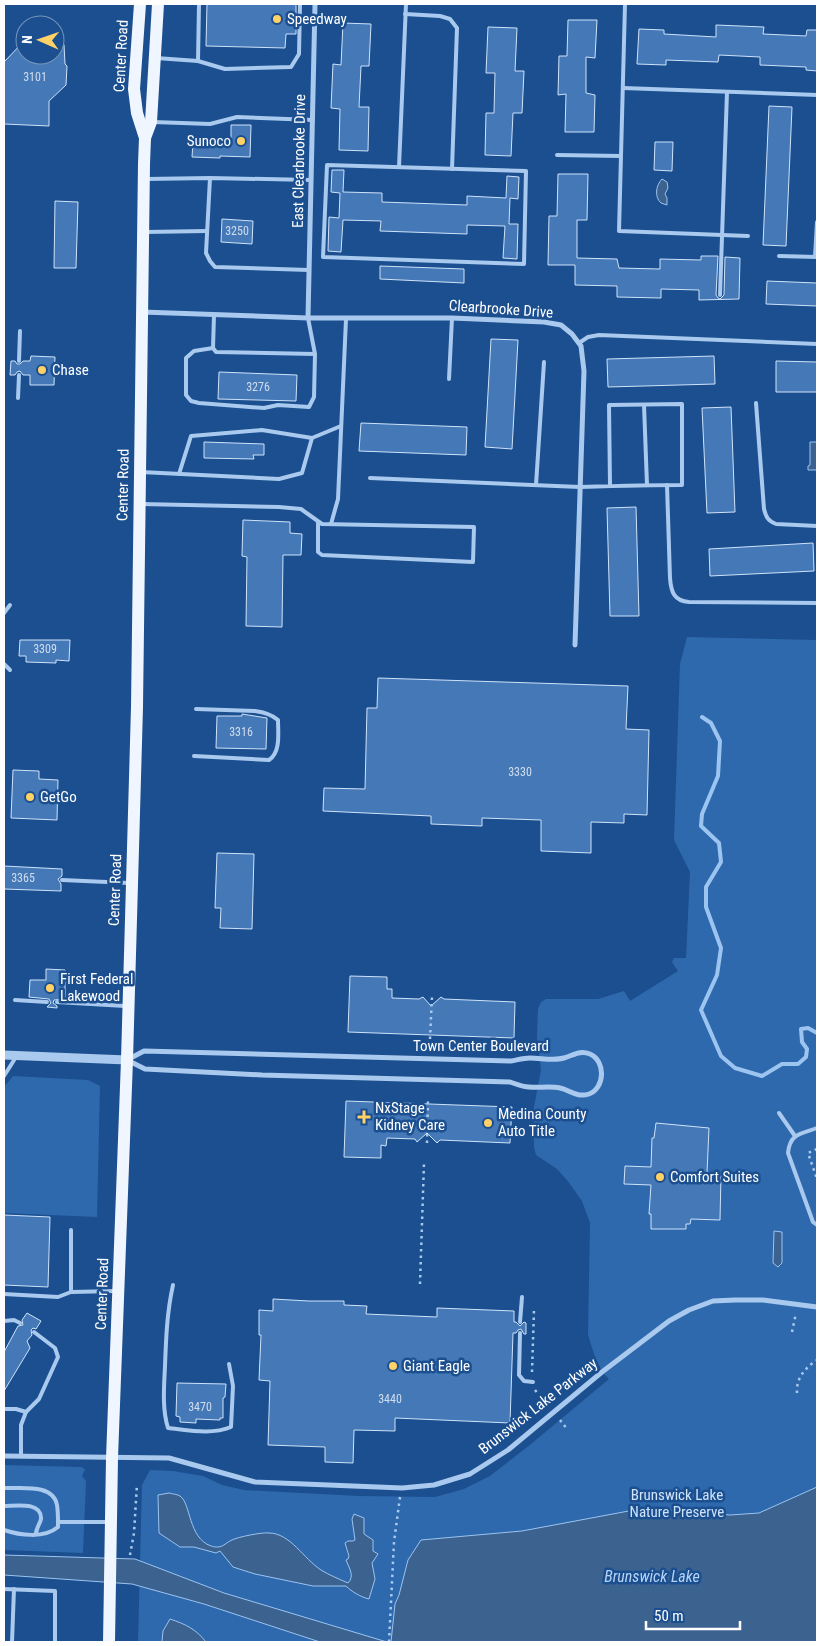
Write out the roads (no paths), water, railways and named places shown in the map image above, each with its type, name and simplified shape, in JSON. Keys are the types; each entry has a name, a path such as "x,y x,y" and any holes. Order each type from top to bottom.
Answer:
{"main road":[{"name":"Center Road","path":"109,1642 112,1458 127,1060 137,707 141,312 145,138 137,113 134,89 140,4"},
{"name":"Center Road","path":"145,138 151,122 158,4"}],"street":[{"name":"East Clearbrooke Drive","path":"308,318 316,4"},
{"name":"Clearbrooke Drive","path":"141,312 346,319 452,318 544,322 561,325 579,343"},
{"path":"575,645 584,371 579,343"},
{"name":"Town Center Boulevard","path":"144,1051 511,1061 528,1058 562,1059 582,1052 597,1059 602,1074 596,1089 588,1094 580,1095 572,1094 560,1088 527,1087 510,1082 145,1070 127,1060 144,1051"},
{"path":"4,1055 127,1060"},
{"name":"Brunswick Lake Parkway","path":"4,1456 169,1458 255,1482 402,1488 434,1485 470,1474 508,1450 602,1372 668,1321 700,1304 713,1301 763,1300 817,1306"}],"lane":[{"path":"198,61 199,4"},
{"path":"154,58 198,61 225,69 291,67 299,54 300,4"},
{"path":"399,167 406,4"},
{"path":"625,4 619,231 748,236"},
{"path":"405,14 440,16 450,19 457,28 452,169"},
{"path":"623,88 817,94"},
{"path":"720,295 727,92"},
{"path":"151,122 210,124 237,117 312,120"},
{"path":"557,155 621,156"},
{"path":"327,166 399,167 526,171 524,264 323,257 327,166"},
{"path":"210,178 206,253 215,267 308,270"},
{"path":"144,180 210,178 311,180"},
{"path":"779,256 816,257 817,222"},
{"path":"144,232 207,231"},
{"path":"212,348 214,315"},
{"path":"212,348 194,351 186,358 185,390 186,395 191,401 264,408 278,405 309,407 314,397 315,354 308,318"},
{"path":"449,379 452,318"},
{"path":"331,524 338,498 346,319"},
{"path":"19,361 20,331"},
{"path":"579,343 588,337 599,335 817,344"},
{"path":"212,348 216,352 315,354"},
{"path":"536,485 544,362"},
{"path":"18,398 19,375"},
{"path":"756,403 766,517 770,522 776,524 817,526"},
{"path":"644,404 648,485"},
{"path":"370,478 580,487 682,485 682,404 608,405 610,486"},
{"path":"178,474 191,436 262,430 312,438 341,426"},
{"path":"140,472 279,479 302,473 312,438"},
{"path":"668,485 670,578 671,588 678,600 690,602 817,603"},
{"path":"139,504 301,509 318,520 322,524 474,527 473,562 322,554 318,552 318,520"},
{"path":"4,613 10,605"},
{"path":"4,664 10,670"},
{"path":"194,756 269,760 277,750 278,734 278,720 273,715 255,711 196,709"},
{"path":"62,880 131,883"},
{"path":"15,1000 47,1002"},
{"path":"58,1002 128,1006"},
{"path":"4,1076 17,1056"},
{"path":"779,1113 795,1136"},
{"path":"817,1128 795,1136 789,1143 788,1153 813,1222 817,1225"},
{"path":"71,1230 71,1292"},
{"path":"173,1285 168,1309 165,1379 164,1413 168,1428 208,1431 223,1430 231,1427 233,1386 229,1364"},
{"path":"4,1294 58,1297 71,1292 118,1291"},
{"path":"520,1322 522,1297"},
{"path":"4,1321 14,1320 20,1323"},
{"path":"21,1456 21,1425 26,1412 39,1399 58,1357 55,1348 34,1332"},
{"path":"520,1333 519,1375 524,1381 533,1382"},
{"path":"4,1408 26,1412"},
{"path":"4,1488 47,1491 53,1496 57,1504 58,1522 58,1527 47,1533 20,1535 4,1530"},
{"path":"4,1506 32,1506 37,1508 41,1518 36,1534"},
{"path":"58,1522 111,1522"},
{"path":"4,1589 55,1591 55,1642"},
{"path":"12,1642 14,1589"}],"water":[{"path":"662,179 667,182 668,188 665,194 667,205 661,203 657,198 657,188"},
{"path":"810,442 817,442 817,470 808,470 810,465"},
{"path":"774,1231 782,1232 782,1263 778,1267 773,1263"},
{"name":"Brunswick Lake","path":"817,1487 817,1642 391,1642 395,1604 408,1560 421,1540 522,1531 634,1510 669,1510 730,1515 759,1513"},
{"path":"169,1493 179,1495 184,1500 198,1536 211,1546 220,1547 235,1539 250,1535 277,1534 284,1537 321,1570 348,1583 351,1575 346,1560 349,1556 345,1543 355,1540 352,1519 354,1514 364,1518 364,1534 373,1540 373,1551 378,1554 372,1563 375,1579 369,1599 357,1594 346,1586 313,1586 255,1574 233,1567 220,1551 216,1553 194,1547 180,1547 159,1533 158,1495"},
{"path":"4,1555 135,1559 224,1593 387,1642 320,1642 204,1604 132,1584 4,1575"},
{"path":"170,1619 190,1628 206,1642 162,1642 163,1631"}],"waterway":[{"path":"702,717 711,723 720,741 718,776 702,814 701,826 719,843 721,862 706,887 706,907 721,948 717,975 701,1010 721,1056 735,1068 762,1076 782,1064 798,1064 806,1057 807,1049 802,1042 801,1029 808,1028 817,1033"}],"place":[{"name":"Speedway","path":"277,19"},
{"name":"Sunoco","path":"241,141"},
{"name":"Chase","path":"42,370"},
{"name":"GetGo","path":"30,797"},
{"name":"First Federal Lakewood","path":"50,988"},
{"name":"NxStage Kidney Care","path":"364,1117"},
{"name":"Medina County Auto Title","path":"488,1123"},
{"name":"Comfort Suites","path":"660,1177"},
{"name":"Giant Eagle","path":"393,1366"}],"park label":[{"name":"Brunswick Lake Nature Preserve","path":"677,1504"}]}
